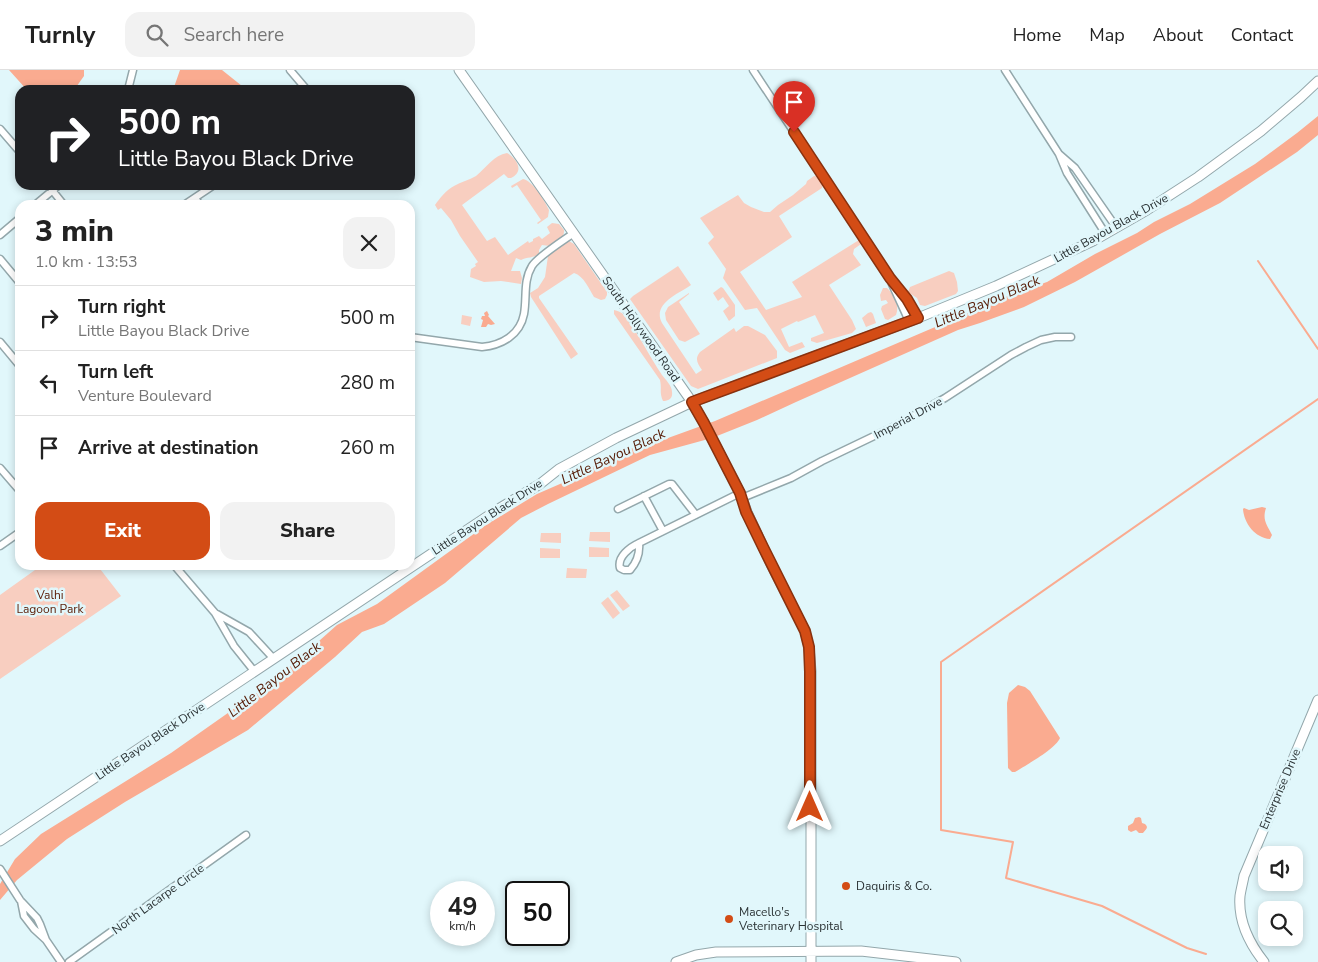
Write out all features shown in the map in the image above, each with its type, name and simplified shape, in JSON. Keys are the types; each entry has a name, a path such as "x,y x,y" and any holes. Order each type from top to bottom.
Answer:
{"main road":[{"name":"South Hollywood Road","path":"459,70 692,402 741,496 746,512 805,631 809,647 810,672 810,962"},
{"name":"Little Bayou Black Drive","path":"415,564 540,484 559,469 616,438 692,402 914,319 996,286 1105,234 1198,178 1230,155 1318,81"},
{"name":"Little Bayou Black Drive","path":"0,841 406,570"},
{"name":"Enterprise Drive","path":"1264,962 1256,952 1243,924 1241,916 1241,889 1244,876 1318,700"},
{"path":"676,962 696,955 716,952 811,951 861,951 956,962"}],"street":[{"path":"129,85 132,70"},
{"path":"290,70 303,85"},
{"path":"753,70 890,278 914,319"},
{"path":"1005,70 1059,154 1067,173 1105,234"},
{"path":"0,129 15,146"},
{"path":"1059,154 1075,168 1116,227"},
{"path":"39,200 48,190"},
{"path":"52,190 60,200"},
{"path":"192,200 207,190"},
{"path":"0,235 15,222"},
{"path":"415,338 482,347 506,340 518,320 528,273 533,263 574,233"},
{"path":"0,259 15,277"},
{"name":"Imperial Drive","path":"639,543 696,515 791,478 895,426 945,398 1026,347 1041,340 1055,337 1071,337"},
{"path":"0,342 15,360"},
{"path":"0,468 15,485"},
{"path":"618,509 672,484 696,515"},
{"path":"644,496 663,531"},
{"path":"0,546 15,536"},
{"path":"178,570 215,613 234,646 254,671"},
{"path":"215,613 249,632 273,658"},
{"name":"North Lacarpe Circle","path":"69,962 246,835"},
{"path":"0,869 20,900 24,916 46,940 61,962"}],"green space":[{"path":"507,153 518,164 516,174 512,178 508,178 504,174 462,205 487,241 495,237 508,255 528,241 529,243 539,236 542,239 550,233 547,227 552,223 559,224 564,230 562,238 550,246 542,245 539,254 521,260 516,258 511,271 520,271 521,284 501,281 484,282 470,277 471,269 478,262 451,220 441,208 438,210 435,205 443,194 451,188 476,176 494,159"},
{"path":"814,176 820,177 823,182 822,188 779,216 792,237 740,272 766,310 802,297 792,282 859,240 861,244 854,249 853,254 861,265 829,285 856,329 852,333 817,343 811,341 811,338 824,333 815,315 797,321 781,329 789,347 802,342 805,347 790,353 785,350 757,308 745,310 723,278 726,269 708,243 714,237 700,218 738,195 744,203 751,207 764,212 770,212"},
{"path":"523,179 535,187 549,210 548,217 538,224 541,220 517,185 512,188 511,186"},
{"path":"569,241 574,244 607,292 605,299 601,300 594,297 583,280 574,273 539,296 578,354 571,359 530,293 538,288 545,277 548,256"},
{"path":"678,266 691,285 673,296 663,305 660,310 660,316 662,323 696,374 702,370 697,359 700,352 734,328 736,332 744,326 748,326 765,335 777,351 777,358 698,389 691,386 630,299"},
{"path":"949,271 954,273 957,282 958,291 956,294 925,306 920,305 917,298 908,292 910,287"},
{"path":"721,287 735,305 735,316 729,321 723,311 729,306 723,297 718,301 713,293"},
{"path":"883,288 887,288 890,291 897,304 896,315 888,320 885,319 881,309 882,306 888,303 886,300 881,301 880,295"},
{"path":"689,293 679,302 700,334 685,342 679,340 666,320 665,313 668,307"},
{"path":"614,310 623,314 629,322 657,368 670,385 672,394 669,400 663,401 660,380 614,314"},
{"path":"871,312 876,323 866,327 862,318"},
{"path":"462,315 472,317 470,326 461,324"},
{"path":"590,532 610,532 610,542 589,541"},
{"path":"541,533 561,533 561,543 540,542"},
{"path":"589,547 609,548 609,557 589,557"},
{"path":"540,548 560,549 560,558 540,558"},
{"path":"567,568 587,569 586,578 566,578"},
{"name":"Valhi Lagoon Park","path":"35,570 101,570 121,596 0,679 0,595"},
{"path":"617,590 630,606 623,611 610,595"},
{"path":"608,597 620,613 613,619 601,603"}],"shaded area":[{"path":"9,70 84,70 84,76 78,85 22,85"},
{"path":"180,70 222,70 241,85 175,85"},
{"path":"1318,116 1318,135 1297,152 1220,203 1075,282 1024,307 958,330 757,420 712,438 650,455 521,518 445,583 384,624 362,632 248,730 125,802 67,839 17,880 0,900 0,884 15,859 41,834 171,753 275,680 337,625 377,604 486,525 537,494 646,442 668,438 715,421 1017,292 1047,282 1095,254 1190,204 1255,164"},
{"path":"487,311 488,316 495,324 481,327 482,316 485,316 484,313"},
{"path":"1244,508 1249,510 1266,508 1265,519 1272,535 1270,539 1255,533 1248,524 1244,514"},
{"path":"1018,685 1030,691 1060,738 1058,742 1042,755 1012,772 1008,768 1007,703 1009,693"},
{"path":"1139,817 1147,828 1143,833 1139,833 1136,830 1131,832 1128,830 1128,826 1133,823 1135,818"}],"waterway":[{"path":"1258,261 1318,349"},
{"path":"1206,954 1187,948 1102,906 1006,878 1013,842 941,830 941,662 1318,399"}],"place":[{"name":"Daquiris & Co.","path":"846,886"},
{"name":"Macello's Veterinary Hospital","path":"729,919"}],"route":[{"path":"794,132 918,318 692,402 740,493 746,512 805,631 809,647 810,672 810,807"}],"water label":[{"name":"Little Bayou Black","path":"987,301"},
{"name":"Little Bayou Black","path":"613,456"},
{"name":"Little Bayou Black","path":"274,679"}]}
